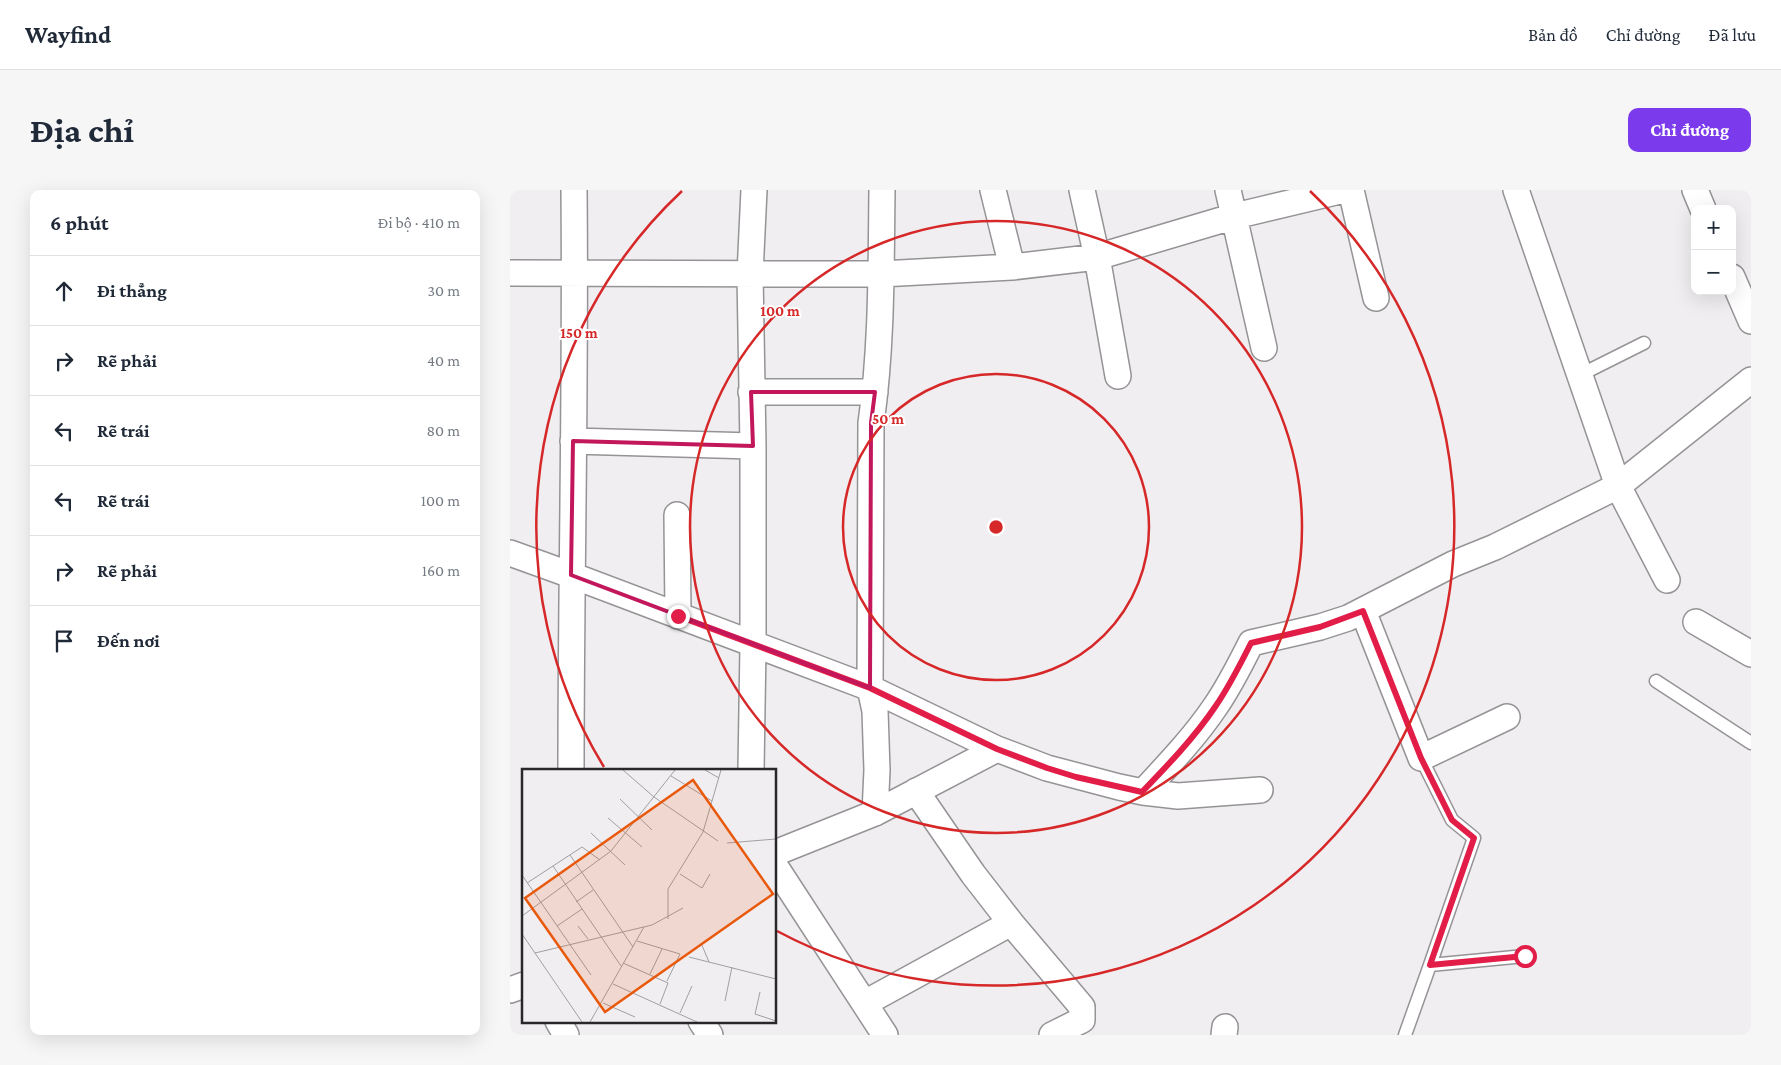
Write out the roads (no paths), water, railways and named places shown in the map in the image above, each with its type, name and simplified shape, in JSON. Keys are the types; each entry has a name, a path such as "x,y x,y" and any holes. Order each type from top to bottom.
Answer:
{"street":[{"path":"571,769 574,190"},
{"path":"751,769 753,446 750,274 754,190"},
{"path":"875,813 877,770 875,711 870,688 871,423 875,392 881,274 882,190"},
{"path":"993,190 1012,267"},
{"path":"1082,190 1097,257 1118,376"},
{"path":"1228,190 1264,348"},
{"path":"510,272 881,274 1012,267 1097,257 1235,216 1344,190"},
{"path":"1351,190 1376,298"},
{"path":"1516,190 1618,486 1666,580"},
{"path":"1695,190 1701,205"},
{"path":"1736,286 1751,320"},
{"path":"1142,792 1178,755 1202,725 1228,686 1251,643 1320,627 1363,611 1453,564 1495,547 1618,486 1751,380"},
{"path":"751,392 875,392"},
{"path":"573,441 753,446"},
{"path":"677,514 678,616"},
{"path":"510,553 571,574 870,688 997,749 1047,768 1076,777 1142,792 1178,796 1260,790"},
{"path":"1363,611 1421,758 1507,717"},
{"path":"1696,622 1751,654"},
{"path":"776,853 875,813 997,749"},
{"path":"916,791 972,874 1082,1007 1082,1020 1052,1035"},
{"path":"776,868 886,1035"},
{"path":"865,1003 1011,923"},
{"path":"510,990 522,985"},
{"path":"559,1022 566,1035"},
{"path":"703,1022 710,1035"}],"lane":[{"path":"1580,375 1644,343"},
{"path":"1656,681 1751,743"},
{"path":"1405,1035 1474,838 1452,820 1421,758"},
{"path":"1430,965 1525,956"}]}
